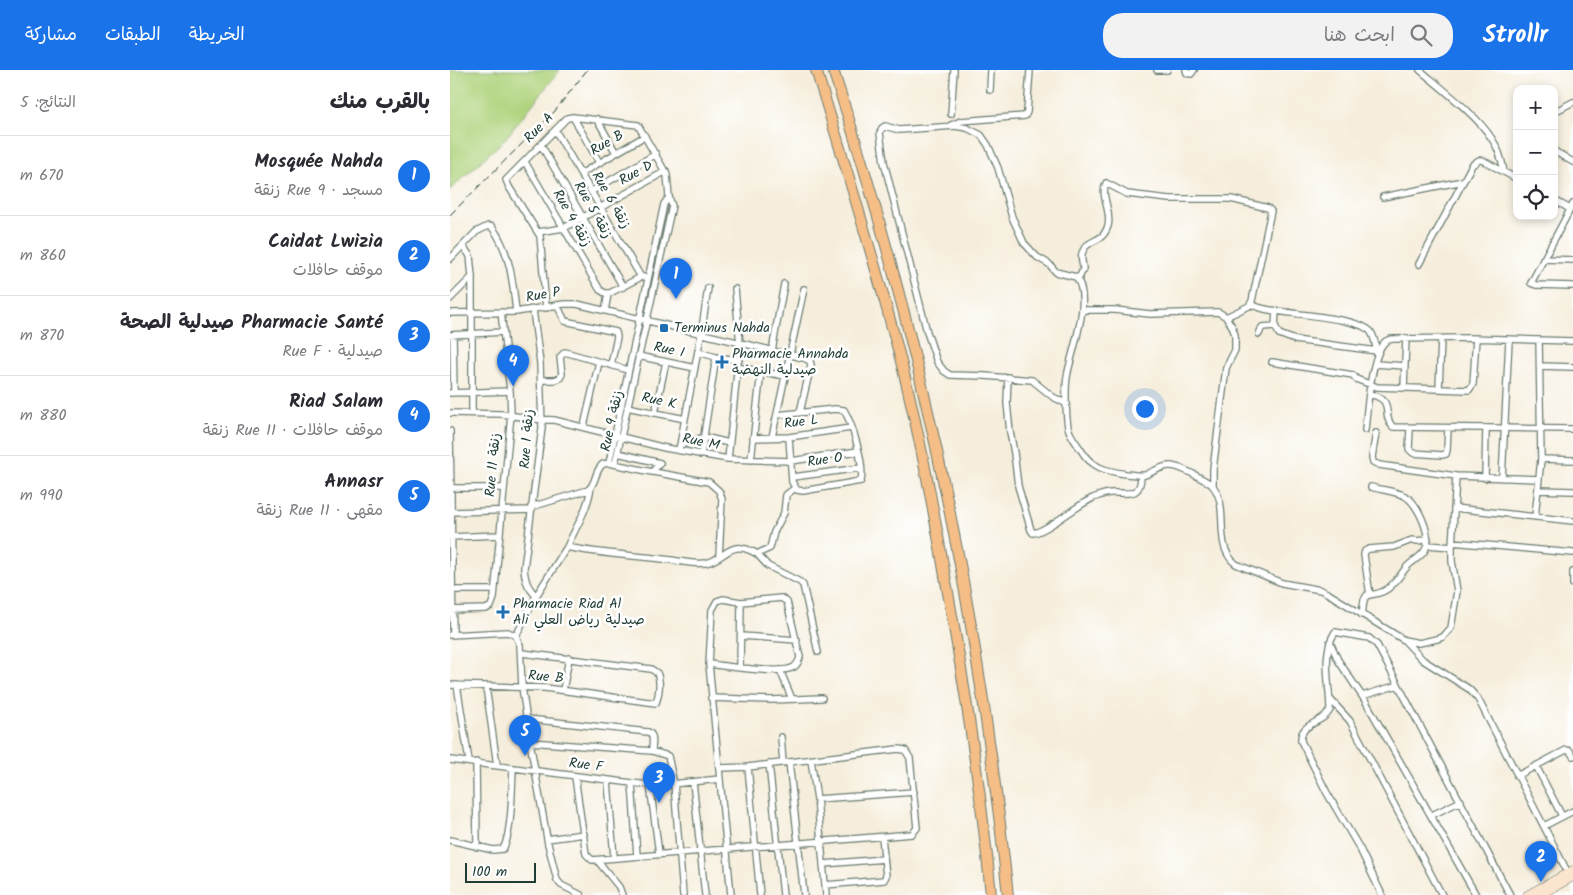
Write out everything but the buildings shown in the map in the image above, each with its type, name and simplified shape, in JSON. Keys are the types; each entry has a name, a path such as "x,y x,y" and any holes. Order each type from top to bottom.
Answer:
{"highway":[{"path":"816,70 894,332 926,474 956,633 972,740 991,895"},
{"path":"833,70 859,148 885,238 912,338 939,457 968,600 990,740 1008,895"}],"street":[{"path":"951,114 954,70"},
{"path":"990,90 991,70"},
{"path":"1030,70 1027,112 1025,116 972,120 934,129 899,130 884,126 880,131 884,162 927,332 937,362 950,375 1008,377 1032,380 1053,397 1067,404"},
{"path":"1157,70 1167,70"},
{"path":"1186,70 1187,73 1191,74 1194,70"},
{"path":"1420,70 1481,124 1498,149 1504,172"},
{"path":"1558,110 1573,102"},
{"path":"573,117 599,162"},
{"name":"Rue A","path":"538,232 506,183 507,179 565,120 573,117 638,125"},
{"path":"597,119 616,153"},
{"path":"967,128 972,120"},
{"name":"Rue 9 زنقة","path":"638,125 666,171 672,206 616,464 609,463 664,204 669,197"},
{"path":"950,126 967,128 981,135 988,145 1002,179 1012,217 1024,243 1037,257 1049,264 1056,272 1073,276 1078,280 1081,288 1082,310 1067,380 1068,424 1070,434 1089,461 1102,470 1140,476 1168,466 1178,467 1213,486"},
{"name":"Rue 6 زنقة","path":"555,130 582,173 641,277"},
{"name":"Rue B","path":"582,173 646,136"},
{"name":"Rue 5 زنقة","path":"540,145 623,287"},
{"path":"1558,153 1573,162"},
{"path":"592,191 656,154"},
{"path":"1419,264 1468,170 1478,160 1486,162 1513,177"},
{"name":"Rue 4 زنقة","path":"525,162 598,288 608,294"},
{"name":"Rue D","path":"538,232 564,228 666,171"},
{"path":"1383,197 1463,181"},
{"path":"1078,280 1082,270 1082,252 1087,245 1101,238 1108,224 1104,194 1105,183 1127,194 1156,198 1231,200 1271,210 1250,304"},
{"path":"1558,201 1572,206 1570,216 1532,280 1533,284 1573,286"},
{"path":"450,259 476,232 485,226 492,227 511,270 516,312"},
{"path":"538,232 541,241 546,308"},
{"path":"463,246 470,256 472,277 472,413"},
{"path":"1543,259 1573,260"},
{"path":"450,299 472,277"},
{"path":"605,311 608,294 641,277 648,278"},
{"path":"772,351 784,284"},
{"path":"679,448 698,352 708,288"},
{"path":"728,459 740,344 735,289"},
{"path":"772,437 804,289"},
{"name":"Rue P","path":"450,313 516,312 557,305 577,304 790,355 810,361 811,364 800,412"},
{"path":"1226,317 1250,304 1276,311 1361,325 1370,330 1377,353"},
{"path":"557,305 567,322 616,332 617,339 611,365"},
{"name":"Rue 1 زنقة","path":"533,310 541,380 542,419 535,490 525,556 524,579 527,587 536,596"},
{"path":"1082,310 1115,310 1150,314 1218,312 1226,317 1235,335 1235,350 1226,368 1213,469 1213,486 1220,505 1224,546 1230,559 1244,568 1282,583 1321,590 1337,598 1404,640 1423,660 1469,690 1478,699 1544,826 1572,873"},
{"path":"1276,311 1275,326 1279,334 1295,340 1377,353"},
{"name":"Rue 11 زنقة","path":"451,610 486,609 494,598 511,414 501,312"},
{"path":"1259,334 1262,327 1275,326"},
{"path":"503,332 452,335 452,393 510,391"},
{"path":"1404,388 1406,338"},
{"path":"1365,430 1370,385 1377,353 1385,342 1406,338 1573,341"},
{"path":"1439,389 1441,338"},
{"path":"1272,362 1353,375 1356,379 1370,385 1463,390 1472,388 1476,338"},
{"path":"1502,478 1509,340"},
{"path":"1536,517 1541,460 1539,340"},
{"path":"698,352 738,360"},
{"path":"541,380 560,378 562,374 560,357 564,353 628,370"},
{"name":"Rue I","path":"638,356 695,368"},
{"path":"701,455 716,357"},
{"path":"584,426 600,362"},
{"path":"655,413 666,362"},
{"path":"1375,364 1405,366"},
{"path":"1540,366 1573,367"},
{"path":"737,367 785,376"},
{"path":"751,460 761,372"},
{"path":"1008,377 1007,397 1010,432 1018,486 1032,532 1037,533 1046,528 1092,498 1105,494 1128,495 1132,493 1140,485 1140,476"},
{"path":"1369,394 1386,402 1393,427 1573,429"},
{"name":"Rue K","path":"627,407 685,420"},
{"path":"777,414 835,408 845,411 858,451 861,481 799,491 792,482 789,437"},
{"path":"450,413 511,414 542,419"},
{"name":"Rue M","path":"542,419 562,421 615,435 679,448 701,455 728,459 791,461 858,451"},
{"name":"Rue L","path":"753,438 789,437 851,428"},
{"path":"1410,428 1409,449 1412,453 1442,455 1447,452 1448,428"},
{"path":"1484,478 1486,428"},
{"path":"450,431 452,635 508,632 519,640 522,653 522,687 547,839 558,882 581,895"},
{"path":"1376,433 1372,457 1373,462 1377,465 1456,476 1539,479"},
{"path":"679,448 704,437 729,443"},
{"path":"618,453 660,463 651,472"},
{"path":"1541,460 1573,460"},
{"path":"516,636 536,596 582,518 590,496 591,487 600,466 609,463"},
{"path":"616,464 709,482 719,491 722,499 719,557"},
{"name":"Rue O","path":"793,477 861,468"},
{"path":"1404,640 1426,642 1443,637 1451,628 1457,591 1452,561 1456,476"},
{"path":"450,512 531,509 591,487"},
{"path":"1362,615 1364,600 1367,596 1386,591 1393,586 1407,566 1421,556 1428,542 1420,512 1412,502 1405,496 1371,487"},
{"path":"450,488 503,488"},
{"path":"757,554 770,548 774,532 785,508 786,495 795,488"},
{"path":"1538,490 1573,491"},
{"path":"1454,508 1573,521"},
{"path":"450,536 499,535"},
{"path":"1370,595 1364,554 1369,549 1394,547 1412,540 1573,552"},
{"path":"567,546 698,564 719,557 727,550 747,548 757,554 768,566 803,585 818,652"},
{"path":"1573,572 1573,584"},
{"path":"451,590 494,590"},
{"path":"709,664 780,670 792,668 799,661 800,657 788,605 783,598 742,602 723,599 717,600 713,606 709,664 711,698 731,895"},
{"path":"740,667 742,602"},
{"path":"1382,895 1360,849 1327,792 1301,741 1302,733 1306,728 1326,716 1330,710 1327,658 1330,642 1335,632 1369,638 1377,645 1510,895"},
{"path":"741,636 797,640"},
{"path":"1330,642 1338,660 1362,696 1432,815 1476,895"},
{"path":"522,653 569,658 563,690"},
{"name":"Rue B","path":"450,684 563,690 656,703 660,680 655,671 569,658"},
{"path":"780,670 792,699"},
{"path":"1362,696 1398,684"},
{"path":"457,685 472,762 476,847"},
{"path":"486,687 497,765"},
{"path":"711,698 822,698"},
{"path":"1330,699 1350,721 1442,895"},
{"path":"528,719 648,732 652,735 653,739 652,751"},
{"path":"781,737 799,843 804,895"},
{"path":"530,742 652,751 668,756 674,784 683,895"},
{"path":"575,777 586,854 590,859 597,860 821,840 882,837 914,833 917,825 910,758 905,750 898,749 748,767 718,768"},
{"path":"1517,776 1566,750 1570,751 1573,756"},
{"name":"Rue F","path":"450,760 632,784 674,784 720,779"},
{"path":"811,760 817,799 826,895"},
{"path":"769,764 783,895"},
{"path":"1536,766 1562,816"},
{"path":"748,767 760,895"},
{"path":"450,840 493,850 503,849 507,841 512,799 513,768"},
{"path":"608,781 614,858"},
{"path":"693,782 705,895"},
{"path":"632,784 637,856"},
{"path":"650,785 659,854"},
{"path":"817,799 914,792"},
{"path":"1432,815 1461,801"},
{"path":"1544,826 1573,811"},
{"path":"547,839 584,834"},
{"path":"826,885 883,881 886,876 882,837"},
{"path":"824,864 884,859"},
{"path":"597,860 619,887 622,895"},
{"path":"1527,895 1572,873"},
{"path":"1540,895 1572,873"}],"green space":[{"path":"450,70 560,70 505,139 450,190"}],"railway":[{"path":"450,215 555,111 587,70"}],"place":[{"name":"Mosquée Nahda","path":"676,299"},
{"name":"Terminus Nahda","path":"664,328"},
{"name":"Pharmacie Annahda صيدلية النهضة","path":"722,362"},
{"name":"Riad Salam","path":"513,386"},
{"name":"Pharmacie Riad Al Ali صيدلية رياض العلي","path":"503,612"},
{"name":"Annasr","path":"525,756"},
{"name":"Pharmacie Santé صيدلية الصحة","path":"659,803"},
{"name":"Caidat Lwizia","path":"1541,882"}]}
